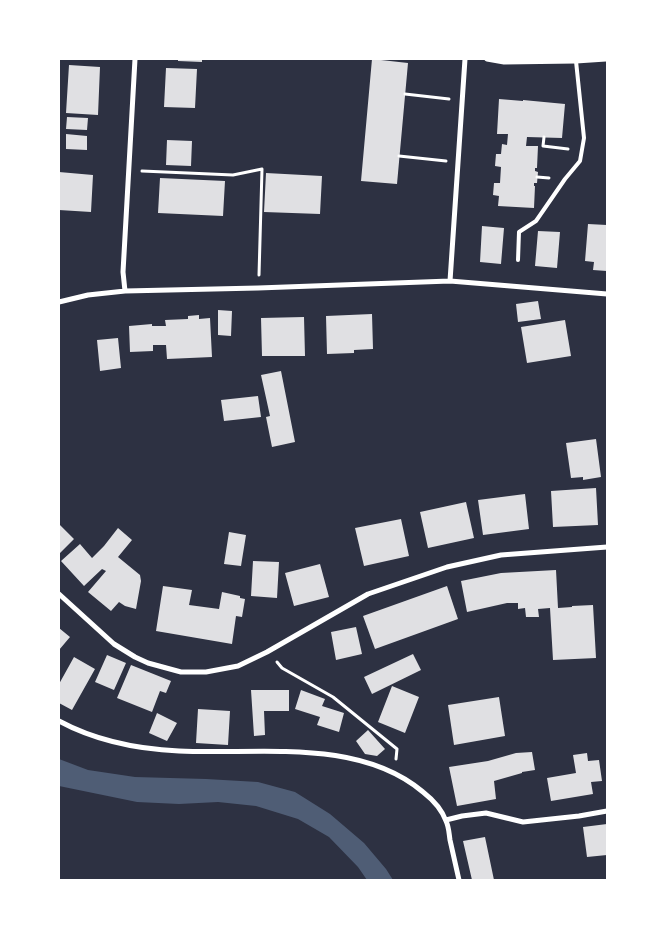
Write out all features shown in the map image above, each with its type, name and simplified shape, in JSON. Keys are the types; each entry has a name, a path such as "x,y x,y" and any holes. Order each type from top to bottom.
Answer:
{"street":[{"path":"125,291 123,272 135,59"},
{"path":"450,281 465,59"},
{"path":"487,59 504,62 606,59"},
{"path":"59,302 88,295 125,291 450,281 607,294"},
{"path":"59,594 114,644 135,657 148,663 181,672 206,672 238,666 267,652 368,594 447,567 501,555 607,547"},
{"path":"59,721 90,735 122,745 179,751 326,754 348,758 389,770 412,782 432,799 446,820 458,880"},
{"path":"446,820 486,813 523,822 607,811"}],"lane":[{"path":"518,260 519,232 536,221 580,161 584,138 576,61"}],"path":[{"path":"405,94 462,101"},
{"path":"544,137 543,146 582,150"},
{"path":"399,156 458,162"},
{"path":"129,170 233,175 262,169 258,288"},
{"path":"267,652 282,668 333,697 397,748 396,758 389,770"}],"water":[{"path":"59,759 88,770 135,777 258,782 295,792 330,814 364,843 393,880 367,880 358,867 329,837 298,819 256,806 218,802 179,804 137,802 59,786"}],"building":[{"path":"178,59 202,59 202,62 178,61"},
{"path":"372,59 408,63 397,184 361,181"},
{"path":"69,65 100,67 98,115 66,113"},
{"path":"166,68 197,69 195,108 164,107"},
{"path":"499,99 565,104 562,138 527,137 526,146 538,146 537,168 535,168 535,171 538,172 537,183 534,183 534,208 498,206 499,196 493,195 494,183 500,183 501,167 495,166 496,154 501,154 502,144 507,145 508,134 497,134"},
{"path":"67,117 88,118 87,130 66,129"},
{"path":"66,134 87,136 87,150 66,149"},
{"path":"167,140 192,141 191,166 166,165"},
{"path":"59,172 93,175 91,212 59,210"},
{"path":"266,173 322,176 320,214 264,212"},
{"path":"160,178 225,181 223,216 158,213"},
{"path":"588,224 607,225 607,271 593,270 594,262 585,261"},
{"path":"482,226 504,228 501,264 480,262"},
{"path":"538,231 560,232 557,268 535,266"},
{"path":"538,301 541,319 518,322 516,304"},
{"path":"218,310 232,311 231,336 218,335"},
{"path":"372,314 373,349 354,350 354,353 327,354 326,316"},
{"path":"199,315 199,319 210,318 212,357 167,359 166,345 153,345 153,351 130,352 129,326 152,324 152,326 166,326 165,320 188,319 188,316"},
{"path":"304,317 305,356 262,356 261,318"},
{"path":"565,320 571,356 527,363 521,327"},
{"path":"118,338 121,368 100,371 97,340"},
{"path":"281,371 295,442 272,447 266,417 270,416 261,375"},
{"path":"258,396 261,417 224,421 221,400"},
{"path":"596,439 601,477 583,480 583,477 571,478 566,443"},
{"path":"596,488 598,525 553,527 551,491"},
{"path":"525,494 529,529 483,535 478,500"},
{"path":"466,502 474,538 428,548 420,512"},
{"path":"401,519 409,556 364,566 355,528"},
{"path":"59,524 74,539 59,554"},
{"path":"118,528 132,540 118,557 140,575 141,581 136,609 119,602 111,611 88,592 106,571 102,569 84,586 61,561 80,544 92,558"},
{"path":"229,532 246,535 241,566 224,564"},
{"path":"253,561 279,562 277,598 251,596"},
{"path":"320,564 329,597 294,606 285,573"},
{"path":"556,570 558,608 593,605 596,658 553,660 550,608 538,609 539,617 526,617 525,608 518,609 518,603 507,603 467,612 461,581 501,573"},
{"path":"163,586 192,590 189,605 219,609 222,592 245,599 242,617 236,616 232,644 156,631"},
{"path":"447,586 458,619 375,649 363,616"},
{"path":"356,627 362,654 336,660 331,632"},
{"path":"59,628 70,637 59,650"},
{"path":"413,654 421,670 372,694 364,677"},
{"path":"107,655 126,663 114,690 95,682"},
{"path":"74,657 95,669 72,710 59,703 59,684"},
{"path":"131,665 171,681 166,693 160,691 152,712 117,698"},
{"path":"392,686 419,697 405,733 378,722"},
{"path":"251,690 289,690 289,711 264,711 265,735 254,736"},
{"path":"301,690 325,699 322,706 344,713 339,732 317,725 320,717 295,709"},
{"path":"499,697 505,736 454,745 448,705"},
{"path":"198,709 230,711 228,745 196,743"},
{"path":"157,713 177,723 167,741 149,733"},
{"path":"368,730 385,749 377,756 365,754 356,741"},
{"path":"532,752 535,770 494,781 496,799 457,806 449,767 488,761 516,753"},
{"path":"587,753 588,761 599,760 602,781 591,782 593,794 551,801 547,778 576,773 573,755"},
{"path":"607,824 607,855 587,857 583,827"},
{"path":"485,837 494,880 472,880 463,841"}]}
